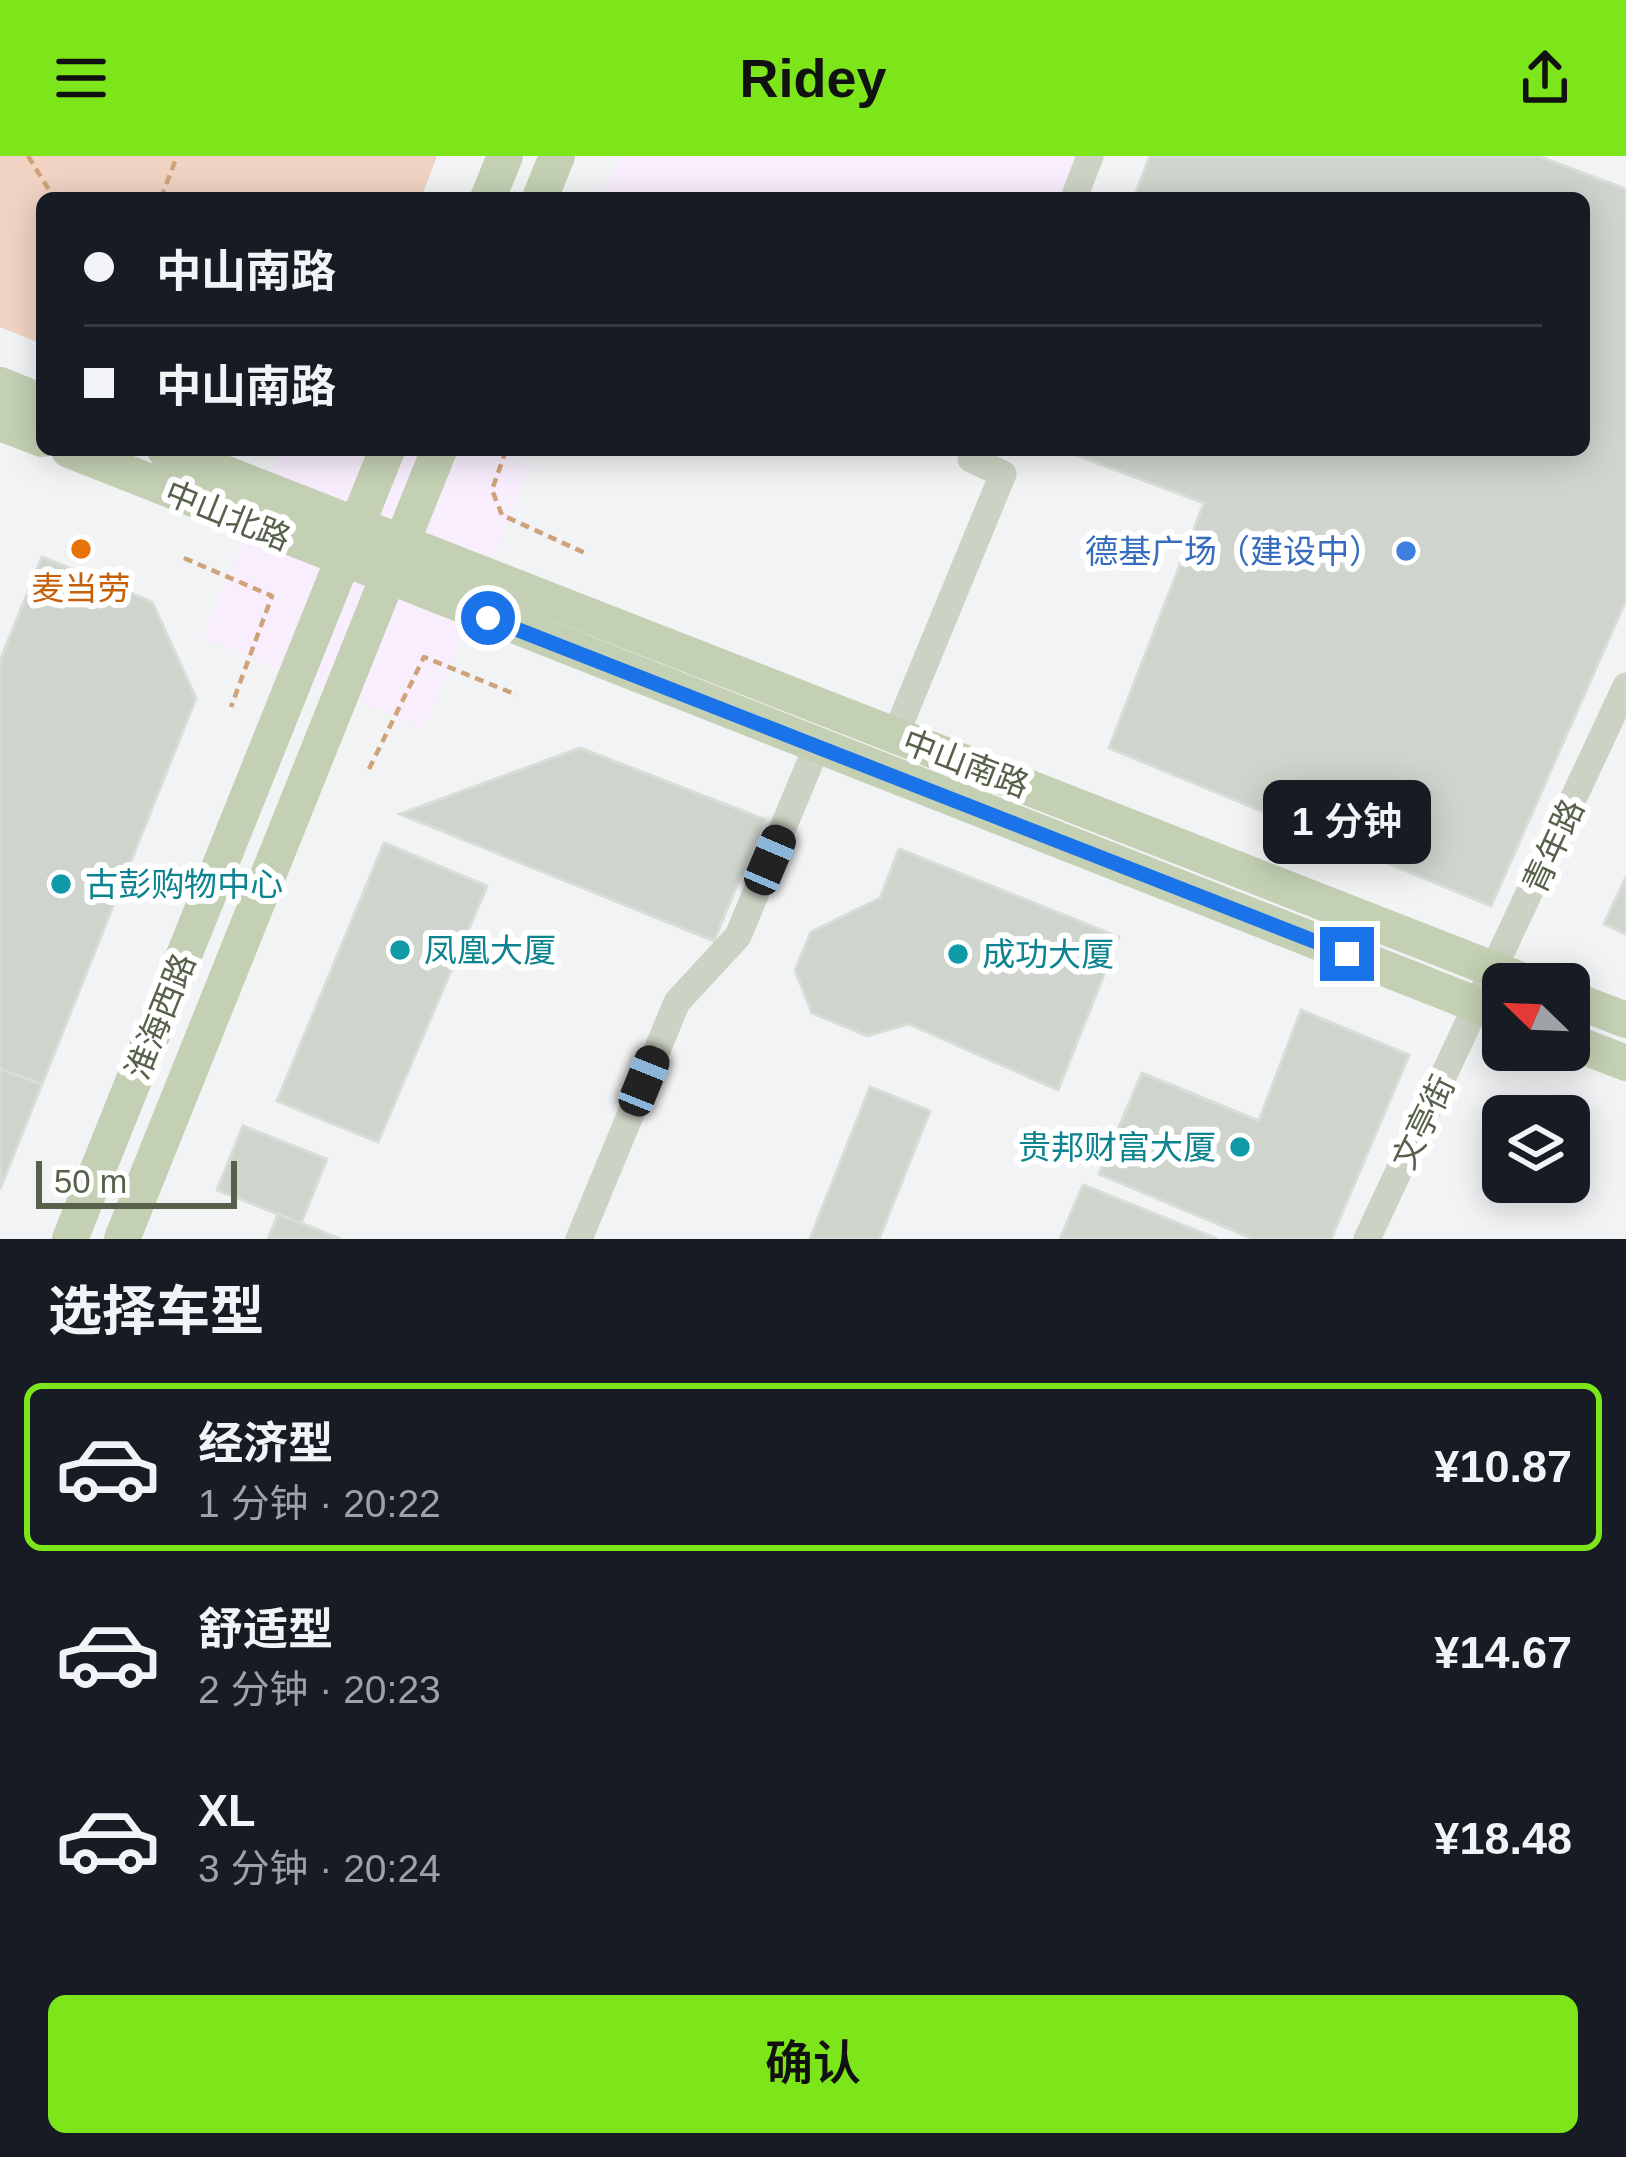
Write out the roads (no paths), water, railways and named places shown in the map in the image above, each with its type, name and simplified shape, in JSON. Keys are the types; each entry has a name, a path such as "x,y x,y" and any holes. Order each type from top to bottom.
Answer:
{"main road":[{"path":"490,192 505,156"},
{"path":"542,192 557,156"},
{"path":"0,385 36,399"},
{"path":"0,423 36,437"},
{"name":"中山北路","path":"84,456 387,578"},
{"name":"中山北路","path":"180,456 401,543"},
{"name":"淮海西路","path":"70,1239 385,456"},
{"name":"淮海西路","path":"122,1239 437,456"},
{"name":"中山南路","path":"401,543 1482,966"},
{"name":"中山南路","path":"387,578 1482,1006"},
{"path":"1590,1006 1626,1020"},
{"path":"1590,1049 1626,1063"}],"street":[{"path":"1076,192 1090,156"},
{"path":"895,736 1004,474 970,456"},
{"name":"青年路","path":"1500,963 1626,686"},
{"path":"579,1239 677,1002 738,936 818,746"},
{"name":"文亭街","path":"1367,1239 1482,1027"}],"place":[{"name":"麦当劳","path":"81,549"},
{"name":"德基广场（建设中）","path":"1406,551"},
{"name":"古彭购物中心","path":"61,884"},
{"name":"凤凰大厦","path":"400,950"},
{"name":"成功大厦","path":"958,954"},
{"name":"贵邦财富大厦","path":"1240,1147"}]}
